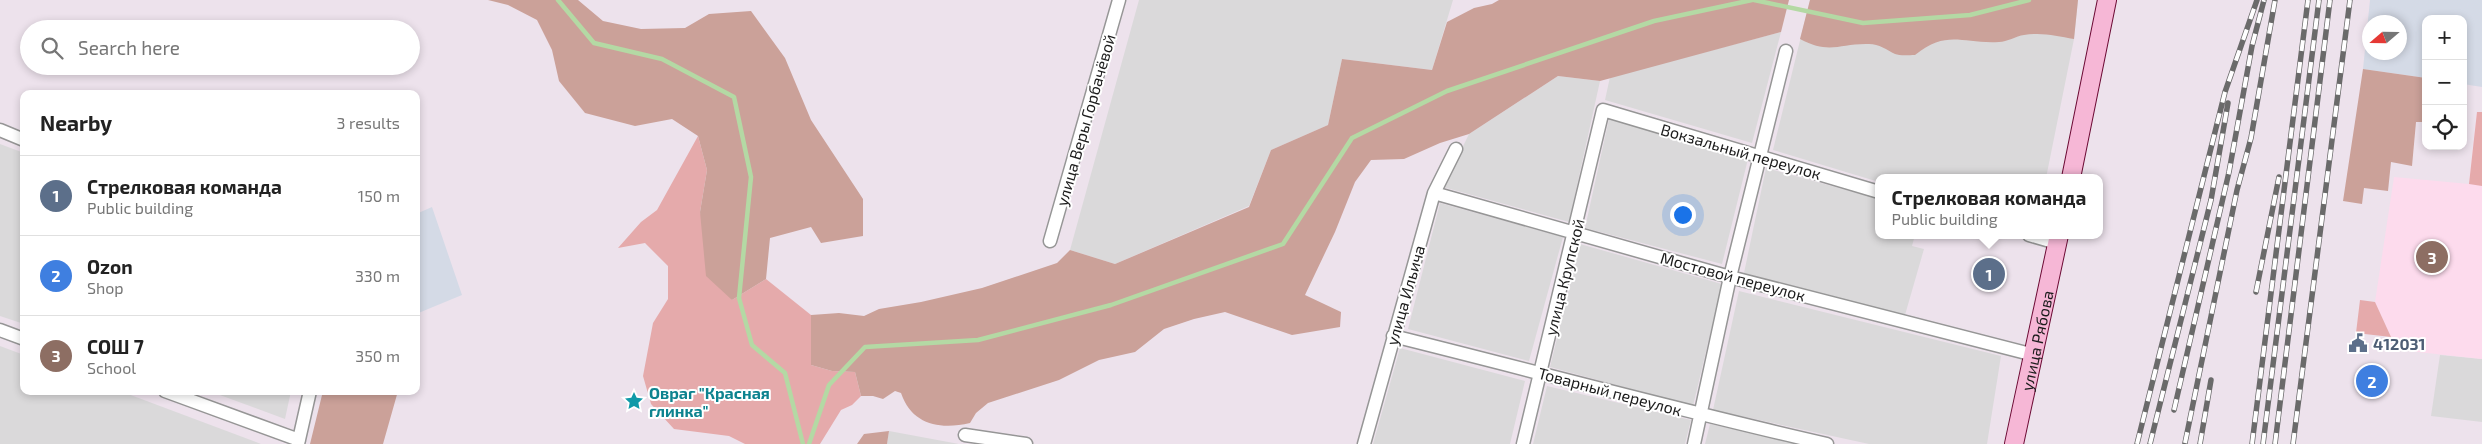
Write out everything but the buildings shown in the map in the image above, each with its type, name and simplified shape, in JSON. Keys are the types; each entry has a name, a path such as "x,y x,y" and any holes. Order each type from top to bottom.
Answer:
{"street":[{"name":"улица Веры Горбачёвой","path":"1050,241 1119,0"},
{"path":"2072,174 2107,0"},
{"path":"1694,444 1730,277 1786,51"},
{"name":"Вокзальный переулок","path":"1603,110 1875,191"},
{"name":"улица Крупской","path":"1523,444 1576,232 1603,110"},
{"path":"0,130 20,138"},
{"name":"улица Ильича","path":"1364,444 1434,193 1456,149"},
{"name":"Мостовой переулок","path":"1434,193 1730,277 2034,355"},
{"name":"улица Рябова","path":"2014,444 2058,239"},
{"path":"0,330 20,338"},
{"name":"Товарный переулок","path":"1393,336 1541,372 1701,416 1827,444"},
{"path":"176,395 299,442 309,395"},
{"path":"965,435 1026,444"}],"shaded area":[{"path":"488,0 578,0 603,21 641,29 685,28 709,14 751,11 785,58 811,120 863,199 863,236 821,243 811,227 770,238 766,279 732,300 706,276 700,212 707,170 698,136 672,119 635,126 585,113 559,81 552,50 537,20 508,5"},
{"path":"1139,0 1453,0 1432,70 1342,59 1328,125 1271,150 1249,206 1115,264 1070,250"},
{"path":"1499,0 1789,0 1781,32 1600,81 1558,76 1469,134 1440,143 1404,159 1371,160 1355,182 1335,232 1305,295 1341,312 1340,327 1292,335 1225,312 1194,319 1164,329 1135,352 1099,360 1059,380 988,403 976,413 970,423 948,426 928,423 920,418 912,412 901,393 895,391 883,399 873,396 861,396 855,372 832,371 811,365 811,315 839,313 864,316 879,309 921,302 982,288 1057,263 1070,250 1115,264 1249,207 1271,150 1328,125 1342,59 1432,70 1447,22 1474,8 1492,4"},
{"path":"1810,0 2078,0 2074,39 2047,174 1875,174 1875,181 1773,150"},
{"path":"1810,0 2078,0 2074,39 2031,34 1999,42 1946,40 1937,42 1915,55 1899,55 1873,44 1827,47 1810,44 1800,39"},
{"path":"2370,0 2482,0 2482,87 2467,85 2467,15 2422,15 2422,77 2363,69 2364,60 2407,60 2407,15 2368,15"},
{"path":"1781,32 1752,143 1605,100 1610,77"},
{"path":"2363,69 2422,77 2422,122 2416,122 2412,166 2391,162 2388,191 2364,188 2362,204 2343,201"},
{"path":"1558,76 1600,81 1569,222 1443,187 1469,134"},
{"path":"2477,112 2482,112 2482,359 2390,349 2391,337 2375,302 2394,177 2469,184"},
{"path":"2477,112 2482,112 2482,186 2469,184"},
{"path":"1609,119 1748,159 1722,264 1585,228"},
{"path":"698,136 707,170 700,212 732,300 766,279 811,315 811,365 832,371 855,372 861,396 852,405 841,410 820,444 745,444 729,436 674,429 651,404 643,376 653,323 668,299 668,266 645,243 618,248 641,222 657,210"},
{"path":"0,144 20,152 20,323 0,316"},
{"path":"1766,168 1875,198 1875,239 1914,239 1912,246 1924,249 1905,315 1744,273"},
{"path":"1440,203 1563,237 1529,361 1408,329"},
{"path":"432,207 462,295 420,312 420,212"},
{"path":"1580,244 1722,284 1693,406 1550,367"},
{"path":"1739,291 2001,356 1987,444 1869,444 1713,410"},
{"path":"2360,300 2375,302 2391,337 2356,333"},
{"path":"0,346 20,354 20,395 131,395 261,444 0,444"},
{"path":"1400,348 1525,381 1510,444 1373,444"},
{"path":"2440,355 2482,359 2482,422 2431,416"},
{"path":"1547,386 1691,420 1685,444 1533,444"},
{"path":"220,395 290,395 285,419"},
{"path":"322,395 397,395 383,444 310,444"},
{"path":"1710,424 1800,444 1705,444"},
{"path":"889,431 959,444 887,444"},
{"path":"889,431 887,444 857,444 864,434"}],"waterway":[{"path":"558,0 594,43 662,59 734,97 751,177 739,298 752,345 785,373 803,444"},
{"path":"809,444 829,385 865,347 978,340 1111,305 1283,244 1352,138 1447,91 1654,21 1752,0"},
{"path":"1754,0 1863,23 1970,15 2029,0"}],"railway":[{"path":"2137,444 2225,92 2257,0"},
{"path":"2174,410 2229,172 2252,46 2264,0"},
{"path":"2185,443 2237,190 2251,138 2275,0"},
{"path":"2252,444 2308,0"},
{"path":"2263,444 2319,0"},
{"path":"2275,444 2330,0"},
{"path":"2293,444 2350,0"},
{"path":"2150,444 2211,200 2228,103"},
{"path":"2256,292 2279,177"},
{"path":"2200,444 2211,380"}],"place":[{"name":"СОШ 7","path":"2432,257"},
{"name":"Стрелковая команда","path":"1989,274"},
{"name":"412031","path":"2358,343"},
{"name":"Ozon","path":"2372,381"},
{"name":"Овраг \"Красная глинка\"","path":"634,401"}]}
